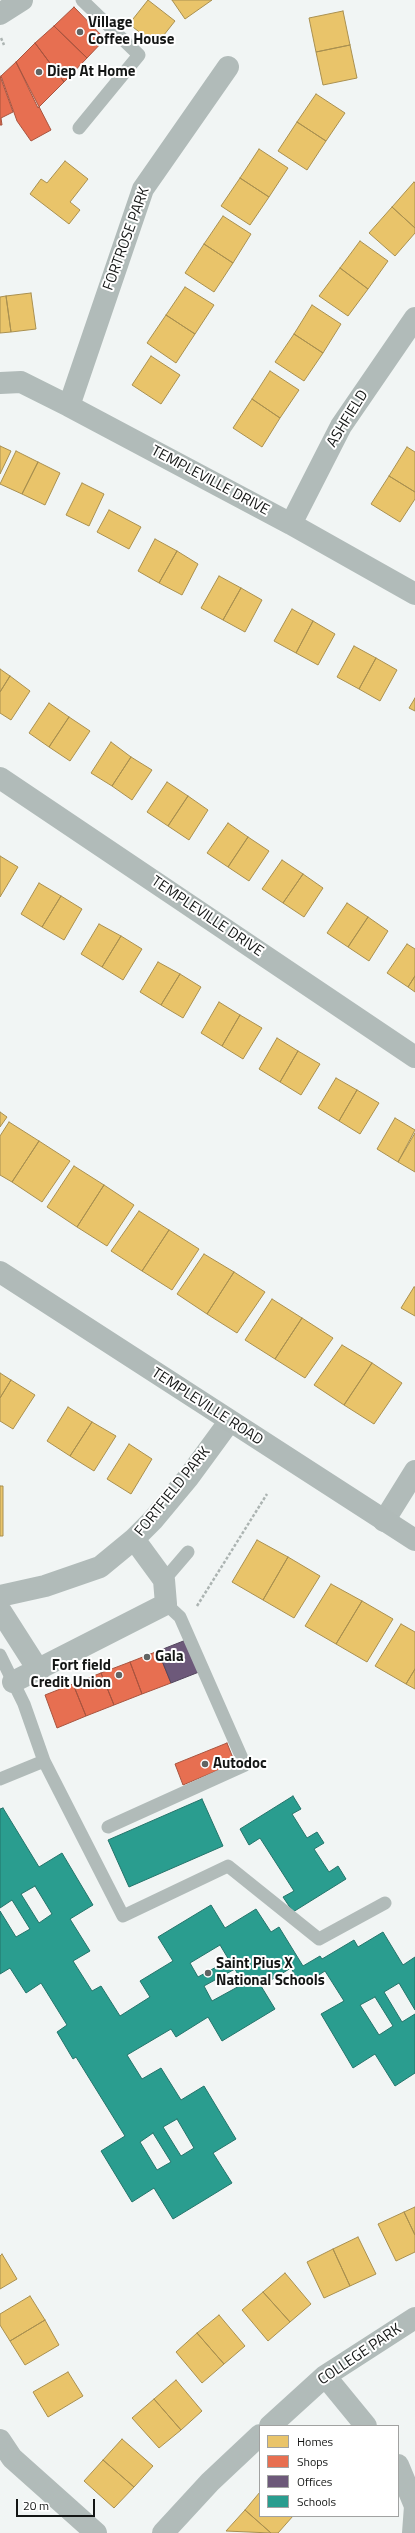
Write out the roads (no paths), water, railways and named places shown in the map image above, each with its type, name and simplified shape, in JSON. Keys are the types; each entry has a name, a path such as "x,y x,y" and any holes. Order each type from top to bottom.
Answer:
{"main road":[{"path":"0,14 22,0"},
{"name":"TEMPLEVILLE ROAD","path":"0,1272 229,1422 415,1540"}],"street":[{"name":"FORTROSE PARK","path":"69,406 143,189 228,67"},
{"name":"ASHFIELD","path":"291,524 341,426 415,318"},
{"name":"TEMPLEVILLE DRIVE","path":"0,382 22,382 69,406 291,524 415,594"},
{"name":"TEMPLEVILLE DRIVE","path":"0,778 415,1057"},
{"name":"FORTFIELD PARK","path":"0,1596 45,1586 100,1567 134,1539 188,1478 229,1422"},
{"path":"384,1521 415,1470"},
{"path":"13,1682 39,1671 166,1604 164,1580 134,1539"},
{"path":"0,1610 39,1671"},
{"name":"COLLEGE PARK","path":"271,2425 325,2376 415,2318"},
{"path":"325,2376 365,2425"},
{"path":"162,2533 210,2482 259,2437"},
{"path":"0,2440 12,2458 96,2533"},
{"path":"399,2468 414,2506 413,2533"}],"lane":[{"path":"79,128 139,55 82,0"},
{"path":"164,1580 188,1552"},
{"path":"108,1827 245,1765 180,1616 166,1604"},
{"path":"0,1654 24,1704 44,1761 123,1916 228,1866 320,1939 385,1903"},
{"path":"0,1779 44,1761"}],"place":[{"name":"Village Coffee House","path":"80,32"},
{"name":"Diep At Home","path":"39,72"},
{"name":"Gala","path":"147,1657"},
{"name":"Fort field Credit Union","path":"119,1675"},
{"name":"Autodoc","path":"205,1764"},
{"name":"Saint Pius X National Schools","path":"208,1973"}]}
